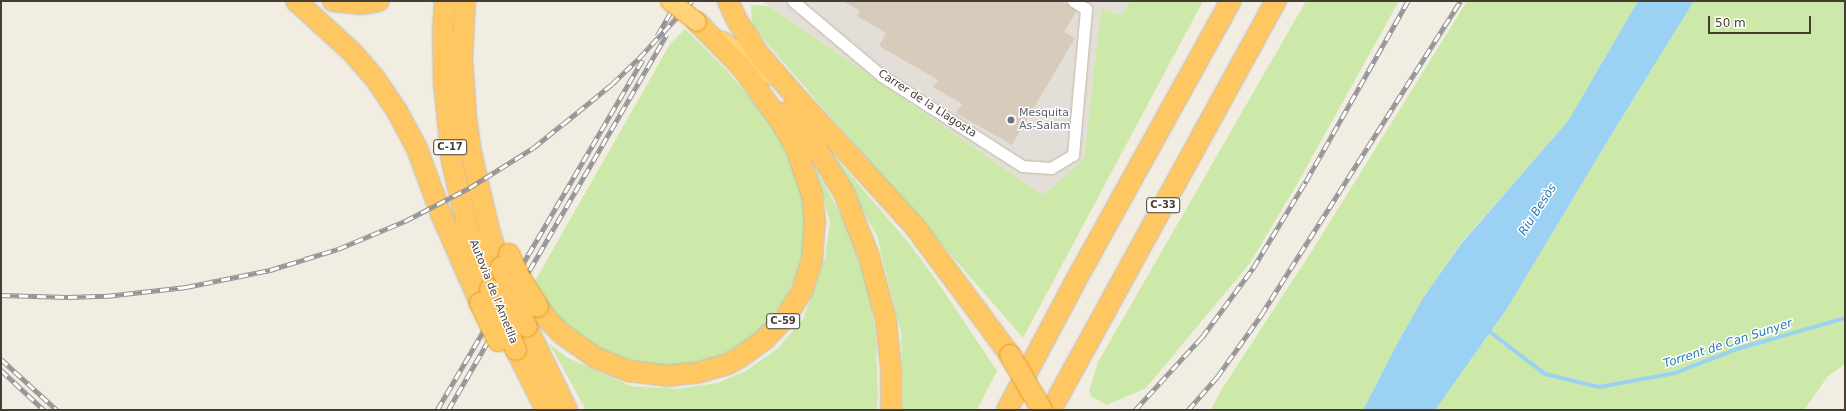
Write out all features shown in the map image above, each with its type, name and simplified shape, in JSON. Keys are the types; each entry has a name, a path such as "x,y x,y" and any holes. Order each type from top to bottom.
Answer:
{"highway":[{"path":"296,1 358,58 374,77 397,111 416,146 441,214 485,296"},
{"path":"333,1 362,4 379,1"},
{"name":"Autovia de l'Ametlla","path":"445,1 443,33 444,83 452,162 469,233 485,296 512,354 546,410"},
{"name":"C-17","path":"465,1 462,58 464,91 471,152 480,192"},
{"name":"C-59","path":"670,1 790,90 915,227 1010,355 1042,410"},
{"path":"728,1 746,36 790,90"},
{"path":"1007,410 1082,268 1231,1"},
{"name":"C-33","path":"1051,410 1276,1"},
{"name":"C-59","path":"697,22 802,130 831,172 852,211 869,256 886,320 891,369 891,410"},
{"name":"C-59","path":"480,192 505,260 519,276 538,307 549,321 562,334 596,358 628,371 666,376 697,373 728,364 759,344 786,317 802,291 812,261 816,222 812,195 802,163 793,142 779,119 739,64"},
{"path":"505,260 527,327 567,410"},
{"path":"512,354 524,388 540,410"}],"street":[{"name":"Carrer de la Llagosta","path":"793,1 882,76 1022,166 1050,168 1073,155 1086,9 1073,1"}],"shaded area":[{"path":"762,1 1130,1 1121,15 1101,8 1084,159 1043,195"}],"green space":[{"path":"1130,1 1203,1 1023,338 752,26 751,5 769,6 1043,195 1084,159 1101,8 1121,15"},
{"path":"1306,1 1399,1 1296,186 1250,263 1146,388 1107,405 1092,397 1089,391 1098,362"},
{"path":"1467,1 1638,1 1568,121 1461,243 1423,298 1398,342 1363,410 1211,410 1220,392 1315,246"},
{"path":"1694,1 1845,1 1845,364 1828,376 1804,410 1435,410 1506,310"},
{"path":"685,29 727,71 762,111 779,138 792,164 802,193 806,219 805,246 797,275 783,303 761,329 737,347 714,358 691,364 663,366 637,363 611,355 586,341 564,323 547,302 535,281 670,44"},
{"path":"829,150 909,243 943,290 997,371 977,410 901,410 903,393 901,332 877,236"},
{"path":"813,164 848,228 870,294 876,338 878,395 877,410 586,410 549,343 566,357 631,386 677,389 717,383 746,371 778,348 803,319 825,258 830,221"}],"water":[{"name":"Riu Besòs","path":"1638,1 1694,1 1506,310 1435,410 1363,410 1398,342 1423,298 1461,244 1568,121"}],"building":[{"path":"843,1 1062,1 1077,10 1064,32 1075,38 1012,145 956,113 962,104 933,87 938,80 879,46 886,33 857,16 860,11"}],"waterway":[{"name":"Torrent de Can Sunyer","path":"1486,329 1545,374 1599,387 1675,373 1737,349 1845,318"}],"railway":[{"path":"657,36 677,1"},
{"path":"1,295 68,297 106,296 186,287 270,270 338,249 405,221 469,188 533,148 612,84 639,58 692,1"},
{"path":"1135,410 1202,337 1253,268 1306,181 1408,1"},
{"path":"1188,410 1217,377 1261,315 1460,1"},
{"path":"448,410 666,35"},
{"path":"437,410 642,60"},
{"path":"1,359 57,410"},
{"path":"1,370 44,410"}],"place":[{"name":"Mesquita As-Salam","path":"1011,120"}]}
